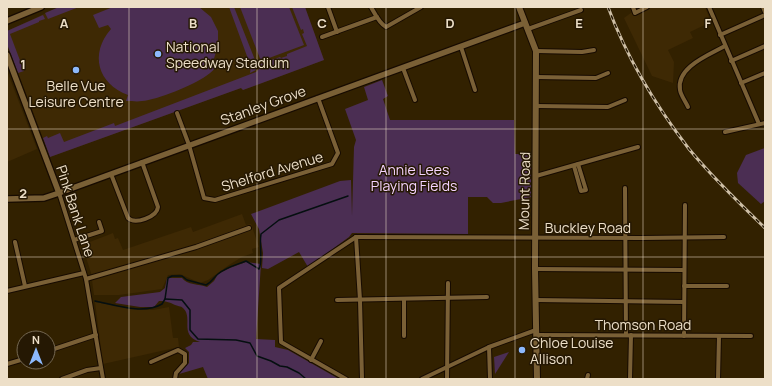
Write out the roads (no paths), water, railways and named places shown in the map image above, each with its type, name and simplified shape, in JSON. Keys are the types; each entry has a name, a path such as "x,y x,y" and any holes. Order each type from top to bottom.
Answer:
{"main road":[{"name":"Mount Road","path":"519,7 536,51 535,300 537,379"}],"street":[{"path":"7,21 41,7"},
{"path":"328,7 337,32"},
{"path":"371,7 386,27 420,7"},
{"path":"633,7 635,13 647,7"},
{"path":"709,7 759,124"},
{"path":"763,7 765,12"},
{"path":"526,26 581,10"},
{"path":"720,35 765,15"},
{"path":"322,37 377,17"},
{"name":"Stanley Grove","path":"7,199 44,198 60,193 318,98 461,47 526,26"},
{"path":"688,107 680,90 682,78 689,66 725,46"},
{"path":"731,61 765,46"},
{"path":"461,47 475,90"},
{"path":"536,51 582,52 594,50"},
{"name":"Pink Bank Lane","path":"7,56 60,193 86,279 103,379"},
{"path":"403,68 416,100"},
{"path":"536,77 596,78 608,73"},
{"path":"741,83 765,73"},
{"name":"Shelford Avenue","path":"190,145 204,198 214,200 332,164 338,153 318,98"},
{"path":"536,106 608,107 625,100"},
{"path":"177,113 190,145"},
{"path":"724,132 765,123"},
{"path":"536,176 638,147"},
{"path":"111,174 128,218 132,222 136,222 155,214 158,207 142,162"},
{"path":"576,165 586,190 581,191 576,165"},
{"path":"625,188 626,335"},
{"path":"684,336 685,205"},
{"path":"74,240 102,231 99,222"},
{"path":"86,279 196,247 249,228"},
{"path":"346,379 281,342 279,288 356,237 360,300 362,379"},
{"name":"Buckley Road","path":"356,237 724,237"},
{"path":"15,242 25,286"},
{"path":"535,269 684,270"},
{"path":"7,291 84,273"},
{"path":"447,379 448,282"},
{"path":"684,286 727,286"},
{"path":"337,300 487,298"},
{"path":"404,299 404,336"},
{"path":"535,300 684,302"},
{"name":"Thomson Road","path":"422,379 489,347 536,333 751,336"},
{"path":"56,348 96,335"},
{"path":"630,379 631,335"},
{"path":"718,379 719,336"},
{"path":"312,360 321,342"},
{"path":"489,347 490,379"},
{"path":"151,362 178,350 185,354 185,362 176,374 175,379"},
{"path":"62,379 87,370 101,368"}],"waterway":[{"path":"95,301 120,307 146,309 162,304 165,299 168,278 172,276 182,276 187,280 206,285 224,270 246,261 259,269 261,262 261,234 279,220 348,196"},
{"path":"165,299 182,300 190,310 190,330 198,339 236,340 250,343 257,356 280,366 287,367 299,373 306,379"}],"railway":[{"path":"608,7 633,63 654,99 677,133 707,170 765,228"}],"place":[{"name":"National Speedway Stadium","path":"158,54"},
{"name":"Belle Vue Leisure Centre","path":"76,70"},
{"name":"Chloe Louise Allison","path":"522,350"}],"park label":[{"name":"Annie Lees Playing Fields","path":"414,178"}]}
